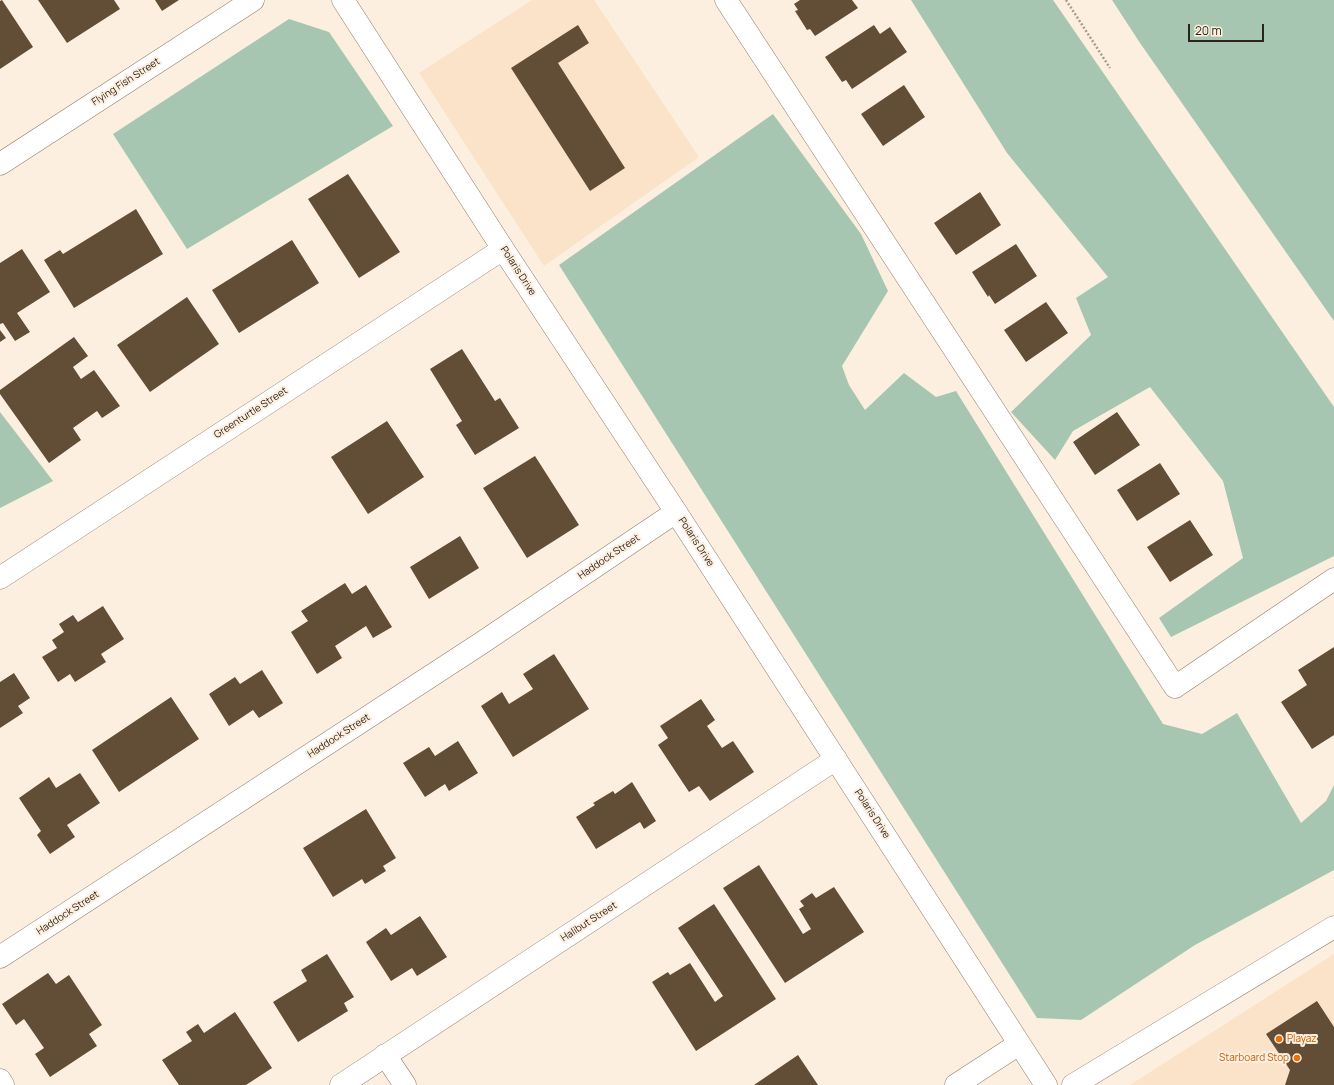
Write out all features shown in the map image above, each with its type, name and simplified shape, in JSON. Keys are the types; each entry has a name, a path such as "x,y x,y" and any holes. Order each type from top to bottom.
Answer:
{"street":[{"name":"Flying Fish Street","path":"0,164 253,0"},
{"name":"Polaris Drive","path":"343,0 1046,1085"},
{"path":"726,0 1175,687 1334,579"},
{"name":"Greenturtle Street","path":"0,578 503,249"},
{"name":"Haddock Street","path":"0,957 480,644 676,512"},
{"name":"Halibut Street","path":"341,1085 836,759"},
{"path":"1072,1085 1334,927"},
{"path":"956,1085 1020,1044"},
{"path":"385,1055 405,1085"},
{"path":"0,1080 3,1085"}],"path":[{"path":"1066,0 1110,68"}],"shaded area":[{"path":"532,0 594,0 699,157 544,266 419,73"},
{"path":"1334,954 1334,1085 1130,1085"}],"green space":[{"path":"911,0 1053,0 1334,407 1334,556 1171,637 1159,618 1243,558 1223,481 1150,387 1073,431 1055,460 1011,412 1091,335 1076,298 1108,277 1007,153"},
{"path":"1112,0 1334,0 1334,321 1140,43"},
{"path":"289,19 329,32 393,126 187,249 113,134"},
{"path":"773,114 861,234 888,291 842,366 849,385 865,410 904,373 936,397 956,391 1163,724 1202,734 1237,713 1301,823 1326,801 1334,785 1334,870 1195,945 1081,1020 1037,1018 559,265"},
{"path":"0,412 53,481 0,508"}],"building":[{"path":"2,0 33,47 0,69 0,1"},
{"path":"38,0 114,0 120,9 67,43"},
{"path":"155,0 179,0 162,11"},
{"path":"800,0 852,0 858,8 815,36 810,29 807,30 795,11 798,10 794,4"},
{"path":"578,25 589,43 558,63 625,168 590,191 511,68"},
{"path":"874,25 880,34 890,27 907,52 852,89 846,80 842,82 825,57"},
{"path":"904,85 925,117 883,146 861,114"},
{"path":"348,174 400,252 359,278 308,199"},
{"path":"980,192 1001,225 956,255 934,223"},
{"path":"136,209 163,254 74,308 44,260 60,250 63,254"},
{"path":"292,240 319,283 239,333 212,290"},
{"path":"1016,244 1037,276 995,304 989,295 988,297 972,272"},
{"path":"22,249 50,292 17,313 30,332 15,341 3,323 0,324 0,263"},
{"path":"187,297 219,344 150,392 117,345"},
{"path":"1046,302 1068,333 1026,362 1004,330"},
{"path":"0,330 6,338 0,342"},
{"path":"74,337 88,356 73,367 81,379 94,370 120,406 102,418 97,411 73,428 81,440 49,463 0,394 0,390"},
{"path":"462,349 495,401 500,398 519,428 475,455 456,425 462,421 430,369"},
{"path":"1117,412 1140,445 1095,475 1073,442"},
{"path":"387,421 424,477 368,514 331,457"},
{"path":"535,456 579,525 527,558 483,488"},
{"path":"1160,463 1180,494 1137,521 1117,490"},
{"path":"1190,520 1213,555 1170,582 1147,547"},
{"path":"460,536 479,568 429,599 410,567"},
{"path":"345,583 352,594 366,585 392,627 373,638 366,626 335,646 342,658 317,674 291,632 308,621 301,611"},
{"path":"103,606 124,639 101,654 106,662 75,682 70,674 58,682 42,657 57,648 52,640 64,632 59,624 73,615 78,622"},
{"path":"1334,647 1334,735 1312,749 1281,702 1307,685 1298,670"},
{"path":"554,654 589,709 513,757 481,706 502,692 509,704 533,689 523,674"},
{"path":"262,670 283,703 259,718 253,710 229,726 209,694 235,677 240,684"},
{"path":"14,673 30,698 18,706 23,713 0,728 0,682"},
{"path":"171,697 199,739 119,792 92,750"},
{"path":"701,699 715,720 707,726 722,748 733,741 754,772 710,801 699,786 689,792 658,745 668,738 660,726"},
{"path":"458,741 478,773 449,791 445,784 425,797 403,763 429,747 435,756"},
{"path":"80,773 100,803 67,825 75,837 50,854 37,835 41,831 19,798 49,777 56,788"},
{"path":"632,782 656,821 644,829 640,822 596,849 576,817 595,805 593,803 613,791 615,794"},
{"path":"366,809 396,858 383,866 386,871 365,884 362,879 333,897 303,848"},
{"path":"759,865 803,934 811,929 799,909 804,906 800,901 812,893 816,898 834,887 864,932 785,983 723,888"},
{"path":"714,904 776,999 696,1051 652,982 668,972 670,975 690,963 715,1002 723,996 678,928"},
{"path":"420,916 447,957 417,976 412,968 391,981 366,942 386,928 391,935"},
{"path":"327,954 354,997 344,1003 348,1011 298,1042 273,1002 307,981 301,970"},
{"path":"48,973 56,984 69,975 102,1025 89,1034 97,1046 50,1077 35,1054 44,1048 24,1019 16,1025 2,1004"},
{"path":"1317,1001 1334,1027 1334,1085 1285,1085 1290,1070 1266,1034"},
{"path":"235,1012 272,1068 246,1085 179,1085 162,1060 192,1041 186,1032 198,1024 204,1033"},
{"path":"798,1055 818,1085 754,1085"}],"place":[{"name":"Playaz","path":"1279,1039"},
{"name":"Starboard Stop","path":"1297,1058"}]}
